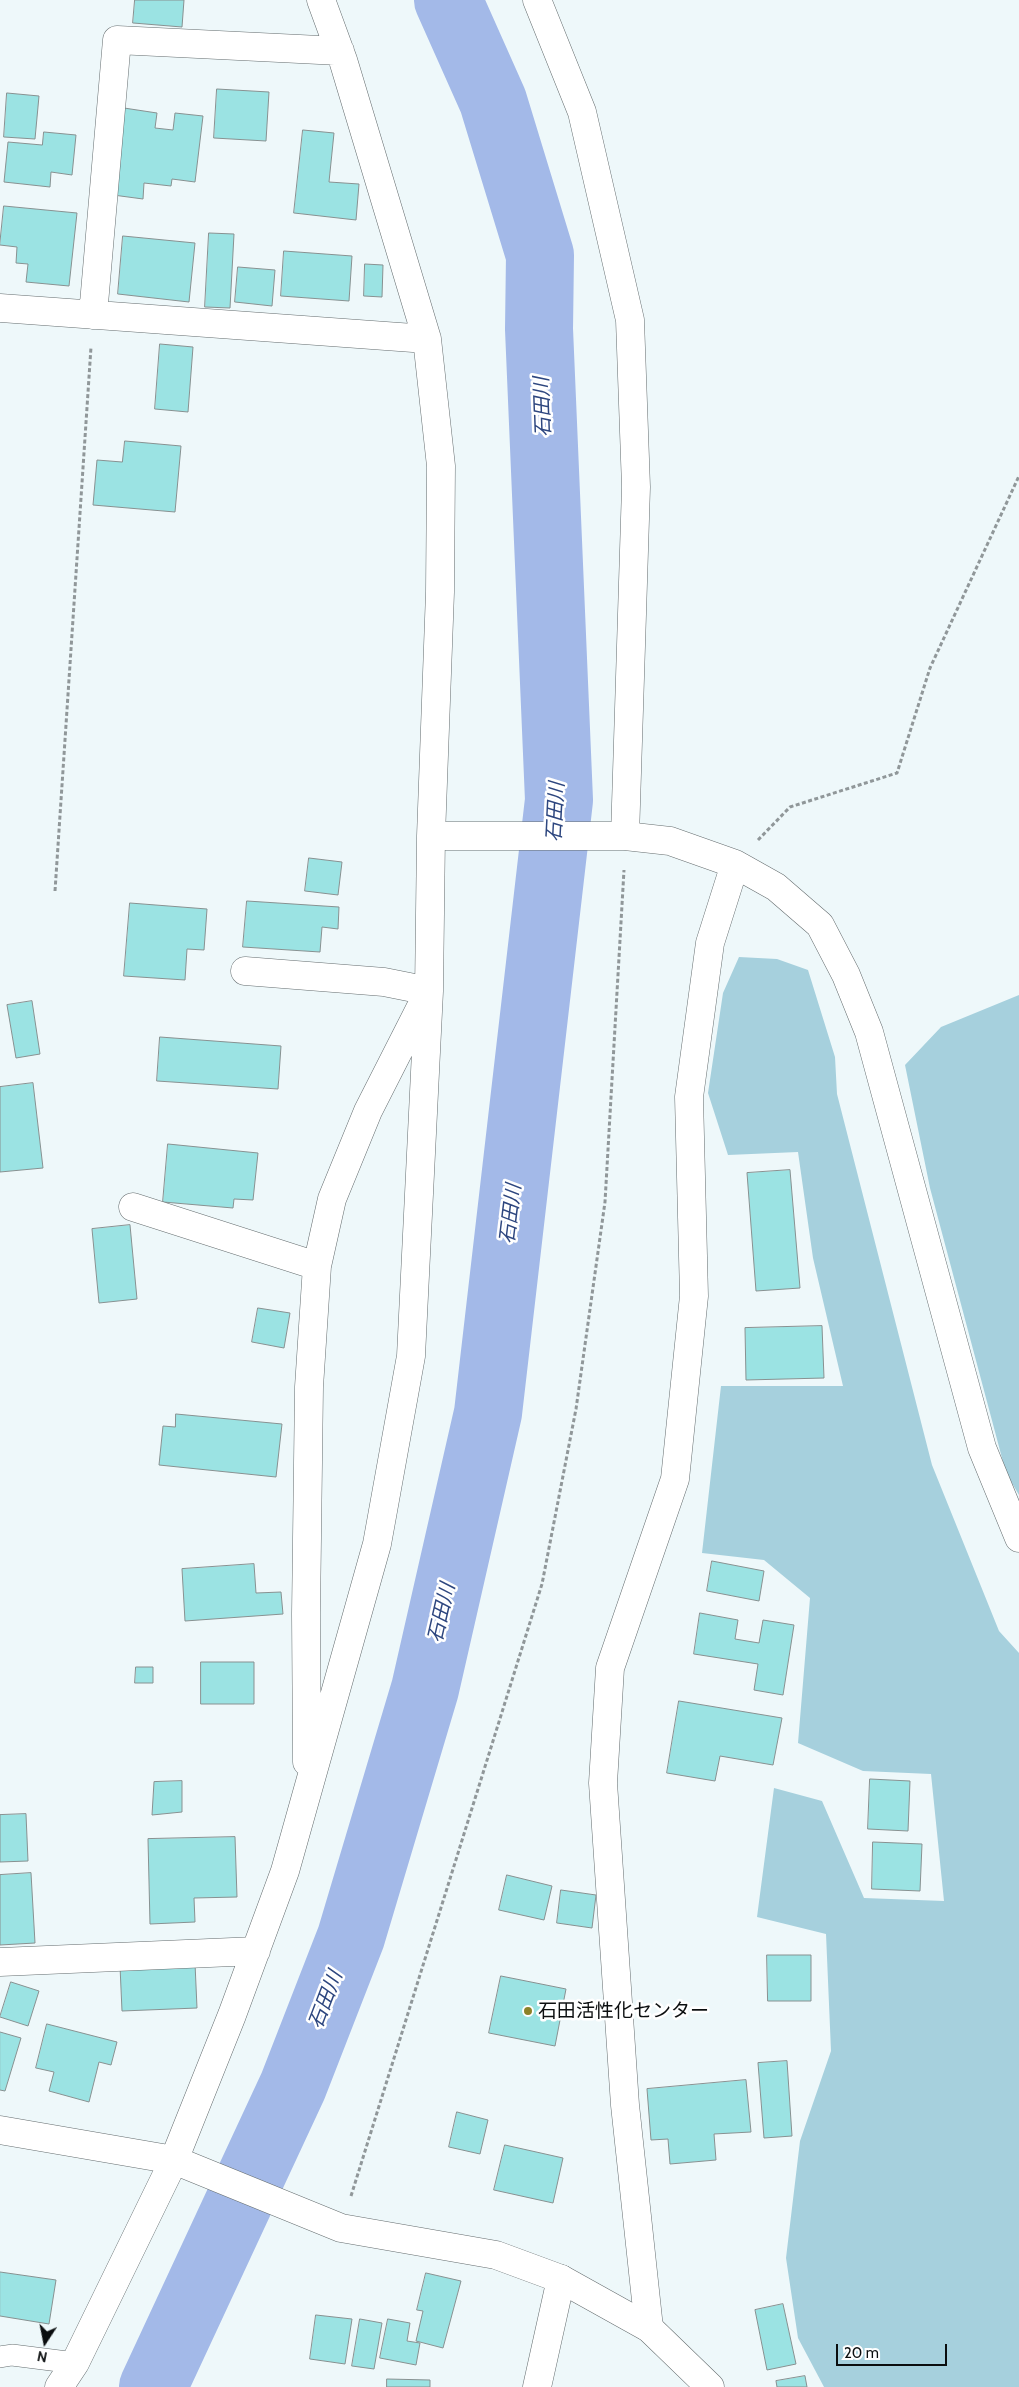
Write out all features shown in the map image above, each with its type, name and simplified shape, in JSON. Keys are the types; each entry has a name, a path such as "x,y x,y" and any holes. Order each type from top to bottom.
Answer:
{"street":[{"path":"59,2387 76,2363 185,2164 256,1951 285,1871 377,1544 411,1356 429,990 444,835 440,592 441,466 427,339 340,51 321,0"},
{"path":"536,0 582,112 630,320 636,487 614,836"},
{"path":"93,315 117,40 340,51"},
{"path":"0,308 427,339"},
{"path":"444,835 614,836 670,841 735,864 776,887 820,925 846,975 869,1032 982,1448 1019,1538"},
{"path":"648,2328 625,2105 603,1783 610,1668 674,1479 694,1296 689,1097 710,943 735,864"},
{"path":"244,971 384,982 429,990"},
{"path":"307,1794 306,1614 309,1387 317,1266 332,1199 368,1111 429,990"},
{"path":"133,1207 317,1266"},
{"path":"0,1962 256,1951"},
{"path":"0,2130 185,2164 332,2224 496,2254 561,2279 648,2328 710,2387"},
{"path":"537,2387 561,2279"}],"lane":[{"path":"0,2357 12,2354 76,2363"}],"path":[{"path":"55,890 93,315"},
{"path":"735,864 790,807 897,773 930,668 1019,476"},
{"path":"332,2224 542,1584 576,1409 605,1202 614,836"}],"shaded area":[{"path":"739,957 777,959 808,970 835,1057 837,1094 932,1465 999,1631 1019,1653 1019,2387 824,2387 798,2338 786,2258 800,2141 831,2051 826,1934 757,1917 774,1788 822,1801 864,1898 944,1901 931,1774 863,1771 798,1743 810,1598 764,1560 702,1553 721,1386 843,1386 813,1258 798,1152 728,1155 708,1093 723,993"},
{"path":"1019,995 1019,1495 1006,1473 930,1188 905,1065 941,1027"}],"building":[{"path":"135,0 184,0 182,27 133,23"},
{"path":"217,89 269,92 266,141 214,138"},
{"path":"7,93 39,96 35,139 4,137"},
{"path":"124,108 157,113 155,128 173,130 175,113 203,116 195,182 172,179 171,186 144,183 143,199 113,195"},
{"path":"303,130 334,133 329,182 359,184 356,220 294,213"},
{"path":"44,132 76,135 72,175 51,172 50,187 4,182 8,142 42,145"},
{"path":"4,206 77,213 69,286 26,282 28,264 16,263 17,247 0,245"},
{"path":"209,233 234,234 230,308 205,307"},
{"path":"123,236 195,243 189,302 118,294"},
{"path":"284,251 352,256 349,301 281,296"},
{"path":"365,264 383,265 382,297 364,296"},
{"path":"238,267 275,270 272,306 235,302"},
{"path":"160,344 193,347 188,412 155,409"},
{"path":"125,441 181,446 175,512 93,505 97,460 122,462"},
{"path":"309,858 342,862 338,895 305,891"},
{"path":"247,901 339,907 338,929 322,927 320,952 243,947"},
{"path":"130,903 207,909 204,950 187,949 185,980 124,976"},
{"path":"32,1001 40,1054 16,1058 7,1005"},
{"path":"160,1037 281,1046 278,1089 157,1081"},
{"path":"33,1083 43,1168 0,1172 0,1087"},
{"path":"168,1144 258,1153 253,1200 234,1199 233,1208 163,1202"},
{"path":"790,1170 800,1288 756,1291 747,1173"},
{"path":"130,1225 137,1299 99,1303 92,1229"},
{"path":"258,1308 290,1313 284,1348 252,1342"},
{"path":"822,1326 824,1378 746,1380 745,1328"},
{"path":"176,1414 282,1424 276,1477 159,1465 163,1426 175,1427"},
{"path":"712,1561 764,1571 759,1601 707,1591"},
{"path":"254,1564 256,1593 281,1592 283,1614 185,1621 182,1569"},
{"path":"700,1613 738,1620 735,1639 759,1643 763,1620 794,1625 783,1695 754,1690 758,1664 694,1654"},
{"path":"201,1662 254,1662 254,1704 201,1704"},
{"path":"136,1667 153,1667 153,1683 135,1683"},
{"path":"679,1701 782,1718 773,1765 720,1756 715,1781 667,1773"},
{"path":"870,1779 910,1781 908,1831 868,1829"},
{"path":"182,1781 182,1812 152,1815 154,1782"},
{"path":"26,1814 28,1861 0,1862 0,1815"},
{"path":"235,1837 237,1897 194,1898 195,1922 150,1924 148,1839"},
{"path":"873,1842 922,1844 920,1891 872,1889"},
{"path":"31,1873 35,1943 0,1945 0,1875"},
{"path":"507,1875 552,1886 544,1920 499,1910"},
{"path":"561,1890 596,1895 592,1928 557,1923"},
{"path":"767,1955 811,1955 811,2001 768,2001"},
{"path":"195,1963 197,2008 122,2011 120,1966"},
{"name":"石田活性化センター","path":"501,1976 566,1989 555,2046 489,2033"},
{"path":"11,1982 39,1991 28,2026 0,2017"},
{"path":"47,2024 117,2042 111,2065 99,2062 89,2102 49,2091 54,2072 36,2068"},
{"path":"0,2032 21,2038 5,2091 0,2090"},
{"path":"787,2061 792,2136 764,2138 758,2063"},
{"path":"746,2080 751,2132 714,2134 716,2160 670,2164 668,2139 651,2140 647,2089"},
{"path":"457,2112 488,2120 480,2154 449,2147"},
{"path":"505,2145 563,2158 553,2203 494,2190"},
{"path":"0,2272 56,2280 49,2324 0,2316"},
{"path":"426,2273 461,2281 443,2348 416,2341 423,2311 417,2310"},
{"path":"783,2304 796,2364 767,2370 755,2310"},
{"path":"316,2315 352,2319 345,2364 310,2359"},
{"path":"360,2319 382,2323 374,2369 352,2366"},
{"path":"388,2319 410,2323 407,2341 420,2343 416,2365 380,2358"},
{"path":"805,2376 807,2387 777,2387 776,2381"},
{"path":"387,2379 430,2380 430,2387 387,2387"}],"waterway":[{"name":"石田川","path":"153,2387 293,2086 351,1937 425,1689 488,1413 559,800 539,329 540,255 493,101 448,0"}],"place":[{"name":"石田活性化センター","path":"528,2011"}]}
